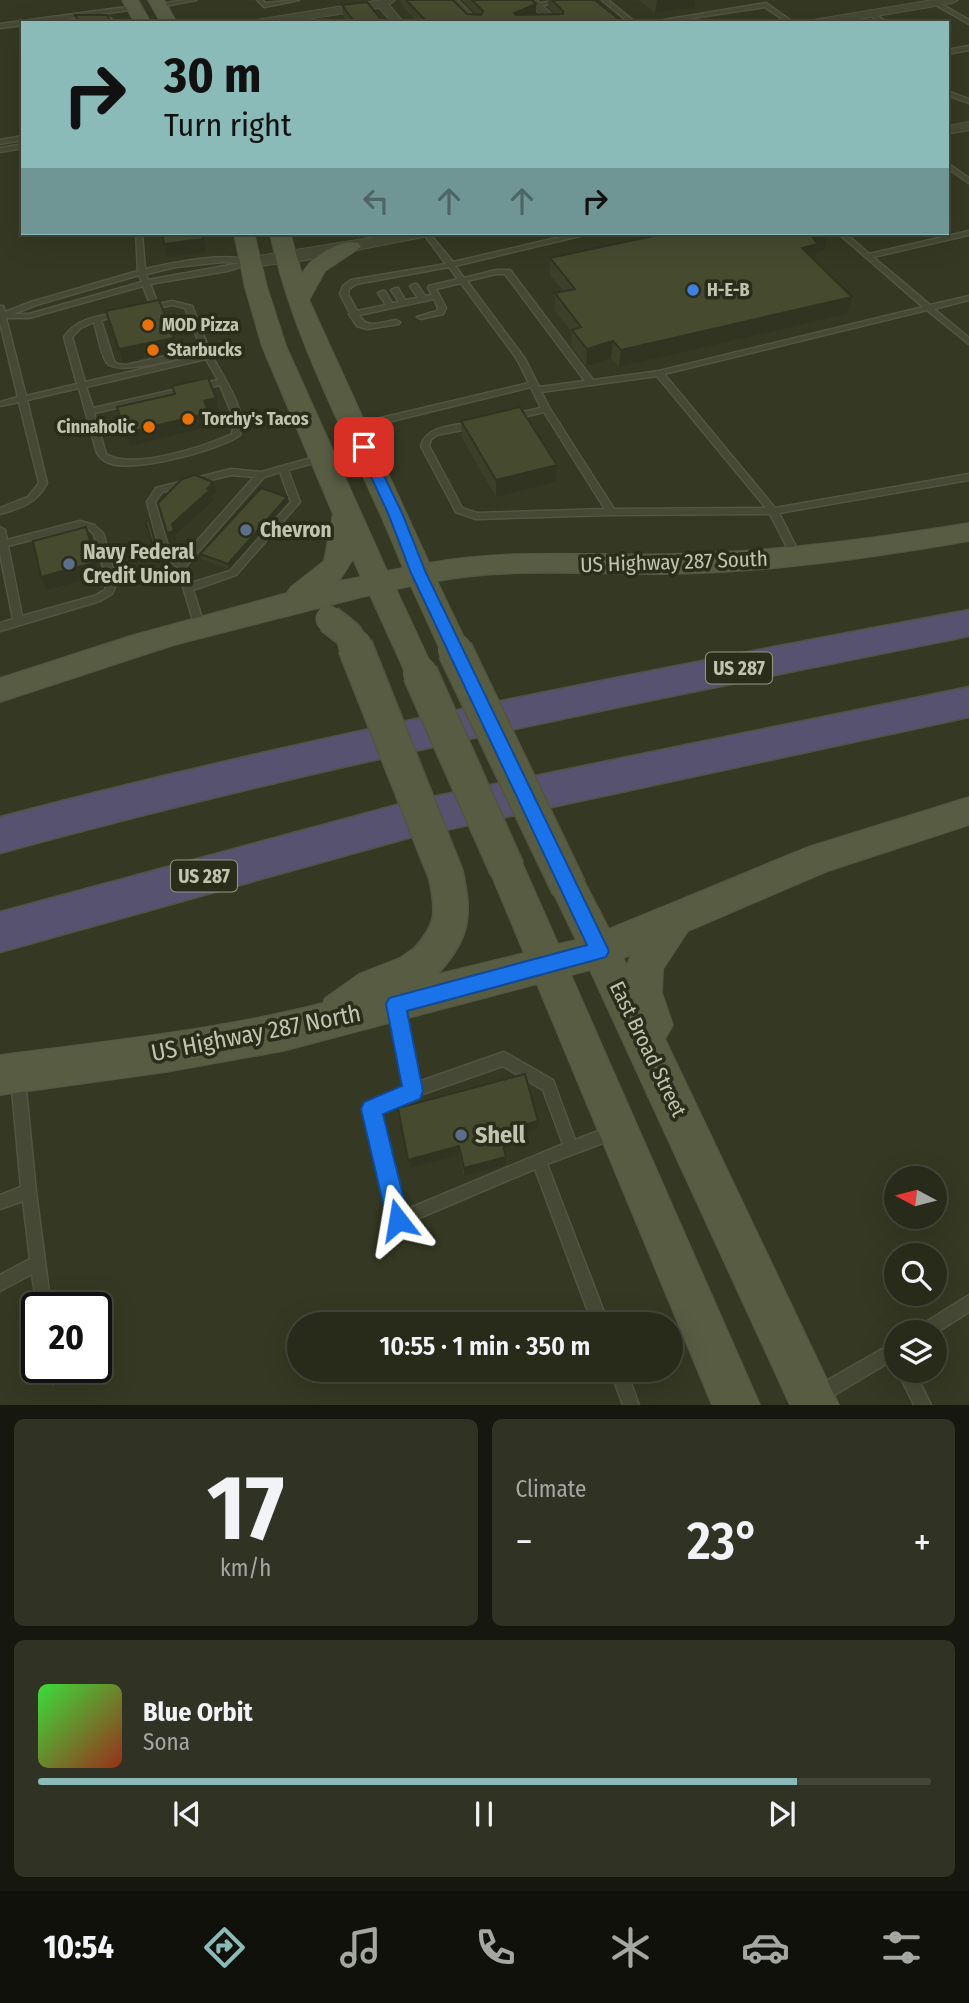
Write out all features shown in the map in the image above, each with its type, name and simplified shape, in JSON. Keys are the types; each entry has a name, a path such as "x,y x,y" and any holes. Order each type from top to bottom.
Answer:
{"highway":[{"name":"US 287","path":"0,835 76,814 496,716 969,623"},
{"name":"US 287","path":"0,932 408,820 969,702"}],"main road":[{"path":"142,21 132,4 158,3 168,21"},
{"path":"245,235 256,287 274,346 346,513 550,964 736,1405"},
{"name":"East Broad Street","path":"280,235 298,300 419,573 599,951 663,1078 809,1403"},
{"path":"298,300 316,267 351,247"},
{"path":"284,603 325,580 336,568 342,556 346,513"},
{"path":"398,521 428,545 475,566"},
{"name":"US Highway 287 South","path":"379,583 419,573 475,566 701,564 796,557 969,532"},
{"path":"0,690 103,655 284,603 379,583"},
{"path":"284,603 329,620 348,634 446,876 453,907 449,931 443,943 393,991"},
{"path":"550,964 599,951 820,858 969,811"},
{"path":"663,1078 656,1031 641,990 641,979 655,944 675,919"},
{"name":"US Highway 287 North","path":"9,1073 193,1049 323,1022 393,991 550,964"}],"street":[{"path":"452,0 474,21"},
{"path":"824,21 953,0"},
{"path":"268,21 386,2 398,21"},
{"path":"533,3 552,20"},
{"path":"530,21 552,20"},
{"path":"949,130 969,125"},
{"path":"252,262 410,235"}],"lane":[{"path":"158,3 193,0"},
{"path":"260,0 264,5 296,0"},
{"path":"533,3 566,0"},
{"path":"606,0 632,21"},
{"path":"936,3 969,22"},
{"path":"55,20 132,4"},
{"path":"661,21 766,5 789,21"},
{"path":"870,13 883,21"},
{"path":"0,26 21,24"},
{"path":"949,52 969,48"},
{"path":"949,94 969,103"},
{"path":"0,142 21,138"},
{"path":"0,150 21,146"},
{"path":"949,167 969,181"},
{"path":"868,256 969,233"},
{"path":"139,235 142,273 155,307"},
{"path":"416,235 451,265 521,359 545,410 611,512"},
{"path":"540,235 547,243"},
{"path":"423,299 429,282 451,265 578,235"},
{"path":"843,235 969,342"},
{"path":"1,313 142,273 225,259 252,262"},
{"path":"1,313 29,316 145,283 252,262"},
{"path":"396,322 367,327 360,324 344,294 346,288 354,282 377,285 388,279 406,276 429,282 507,272 591,383"},
{"path":"421,317 440,312 442,308 429,282"},
{"path":"377,285 390,306"},
{"path":"414,286 423,299"},
{"path":"395,290 403,303"},
{"path":"355,428 535,387 591,383 659,373 969,298"},
{"path":"353,314 423,299"},
{"path":"134,311 97,319 73,328 68,337 103,456 114,464 132,464 205,447 236,435 239,421 220,382 218,368 207,353 188,306 172,303 144,309"},
{"path":"0,511 26,504 38,493 43,483 1,313"},
{"path":"97,319 110,362 115,366 125,367 207,353"},
{"path":"0,404 207,353"},
{"path":"659,373 773,511 796,557"},
{"path":"90,411 220,382"},
{"path":"496,420 545,410"},
{"path":"484,423 435,433 427,438 425,446 458,510 476,516 773,511 969,477"},
{"path":"200,627 181,565 165,551 151,502 159,490 231,472 261,475 324,458"},
{"path":"188,588 233,573 296,502 283,468"},
{"path":"181,565 261,475"},
{"path":"0,627 97,599 108,592 112,582 97,533 92,527 80,524 2,545"},
{"path":"0,530 18,621"},
{"path":"393,991 413,1091"},
{"path":"571,1148 548,1085 504,1059 371,1109 398,1220 539,1160 620,1130"},
{"path":"9,1073 42,1292"},
{"path":"539,1160 596,1312"},
{"path":"0,1202 29,1192"},
{"path":"0,1283 38,1263"},
{"path":"942,1320 969,1303"},
{"path":"809,1403 884,1357"},
{"path":"622,1382 631,1405"},
{"path":"912,1383 923,1405"}],"building":[{"path":"406,0 453,0 467,14 481,15 483,11 472,0 532,0 536,4 514,13 516,15 563,14 552,0 595,0 621,21 426,21"},
{"path":"367,2 382,21 354,21 342,5"},
{"path":"75,15 107,15 110,21 78,21"},
{"path":"162,235 202,235 203,239 164,244"},
{"name":"H-E-B","path":"658,235 824,235 813,238 818,244 802,248 852,297 621,350 613,341 587,349 572,330 581,327 555,293 575,289 550,258"},
{"path":"159,300 174,338 119,349 106,311"},
{"path":"208,378 216,398 204,401 209,413 126,433 117,407 175,394 172,386"},
{"path":"520,407 557,465 496,480 461,421"},
{"path":"195,475 213,482 207,489 210,490 172,524 174,531 167,533 158,503 182,479"},
{"name":"Chevron","path":"261,488 287,497 228,564 200,554"},
{"path":"149,520 155,542 152,543 146,522"},
{"path":"86,527 96,562 41,577 33,541"},
{"name":"Shell","path":"525,1074 538,1121 499,1131 506,1157 464,1168 459,1146 408,1160 398,1108"}],"place":[{"name":"H-E-B","path":"693,290"},
{"name":"MOD Pizza","path":"148,325"},
{"name":"Starbucks","path":"153,350"},
{"name":"Torchy's Tacos","path":"188,419"},
{"name":"Cinnaholic","path":"149,427"},
{"name":"Chevron","path":"246,530"},
{"name":"Navy Federal Credit Union","path":"69,564"},
{"name":"Shell","path":"461,1135"}],"route":[{"path":"364,447 419,573 599,951 396,1004 413,1091 371,1109 398,1220"}]}
